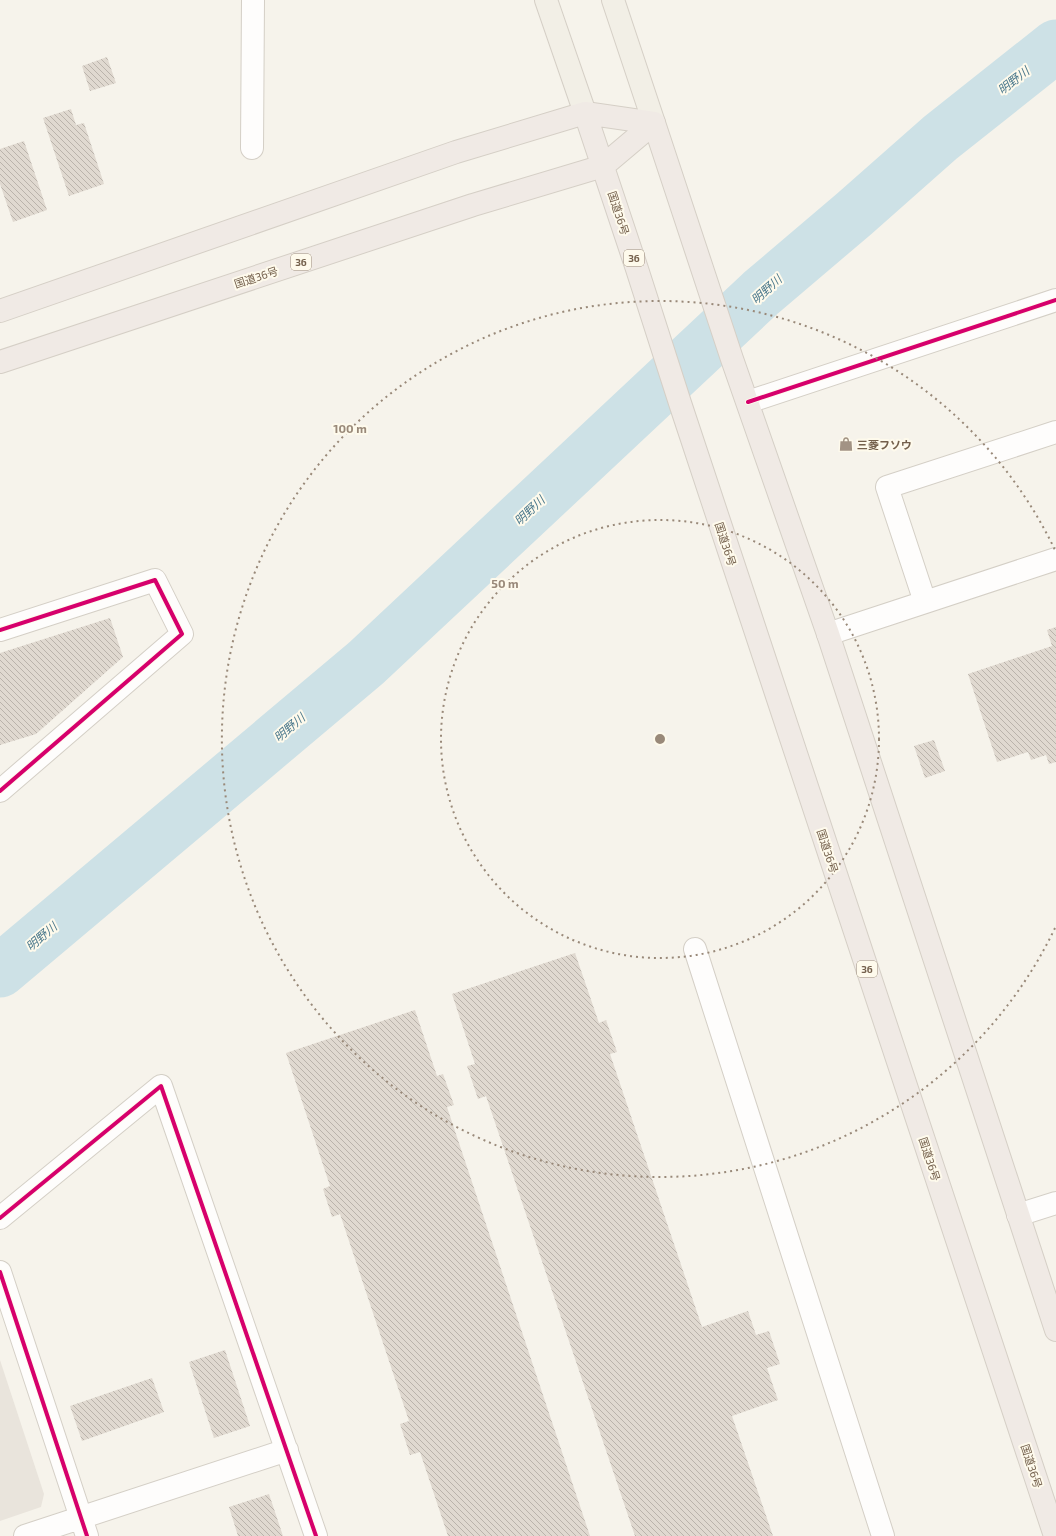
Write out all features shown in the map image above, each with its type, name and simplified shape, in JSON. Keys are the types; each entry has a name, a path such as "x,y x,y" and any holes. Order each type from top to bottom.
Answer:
{"highway":[{"path":"0,311 456,152 585,113 654,123 732,360 748,402 828,634 1056,1330"},
{"name":"国道36号","path":"585,113 1055,1536"},
{"name":"36","path":"603,166 654,123"},
{"name":"国道36号","path":"0,362 473,205 603,166"}],"main road":[{"path":"546,0 585,113"},
{"path":"613,0 654,123"}],"street":[{"path":"252,148 253,0"},
{"path":"748,402 1056,300"},
{"path":"925,602 887,487 1056,432"},
{"path":"828,634 1056,559"},
{"path":"0,630 155,580 182,634 0,791"},
{"path":"696,949 883,1536"},
{"path":"0,1218 161,1086 316,1536"},
{"path":"1018,1215 1056,1203"},
{"path":"0,1272 84,1526"},
{"path":"25,1536 84,1526 287,1450"}],"shaded area":[{"path":"0,1360 44,1494 41,1507 0,1521"}],"building":[{"path":"107,57 116,83 90,91 82,66"},
{"path":"71,109 76,125 84,123 104,184 69,196 43,118"},
{"path":"24,141 47,210 13,222 0,184 0,149"},
{"path":"110,618 123,657 36,734 0,745 0,653"},
{"path":"1056,627 1056,762 1049,764 1046,755 1031,760 1028,752 997,762 968,674 1052,646 1047,630"},
{"path":"934,740 945,771 925,778 914,746"},
{"path":"575,953 599,1023 606,1020 617,1052 610,1054 702,1327 748,1311 756,1335 769,1331 780,1364 767,1368 778,1400 732,1416 773,1536 635,1536 486,1096 478,1099 467,1066 475,1064 452,994"},
{"path":"415,1010 437,1076 443,1074 454,1105 447,1107 590,1536 448,1536 420,1452 410,1455 400,1424 409,1421 340,1214 332,1217 323,1189 330,1186 286,1053"},
{"path":"225,1350 250,1426 214,1438 189,1362"},
{"path":"152,1378 164,1412 82,1441 70,1406"},
{"path":"269,1494 283,1536 238,1536 229,1507"}],"waterway":[{"name":"明野川","path":"0,971 366,663 761,293 940,138 1056,46"}],"cycle path":[{"path":"748,402 1056,300"},
{"path":"0,630 155,580 182,634 0,791"},
{"path":"0,1218 161,1086 316,1536"},
{"path":"0,1272 87,1536"}],"place":[{"name":"三菱フソウ","path":"846,444"}]}
